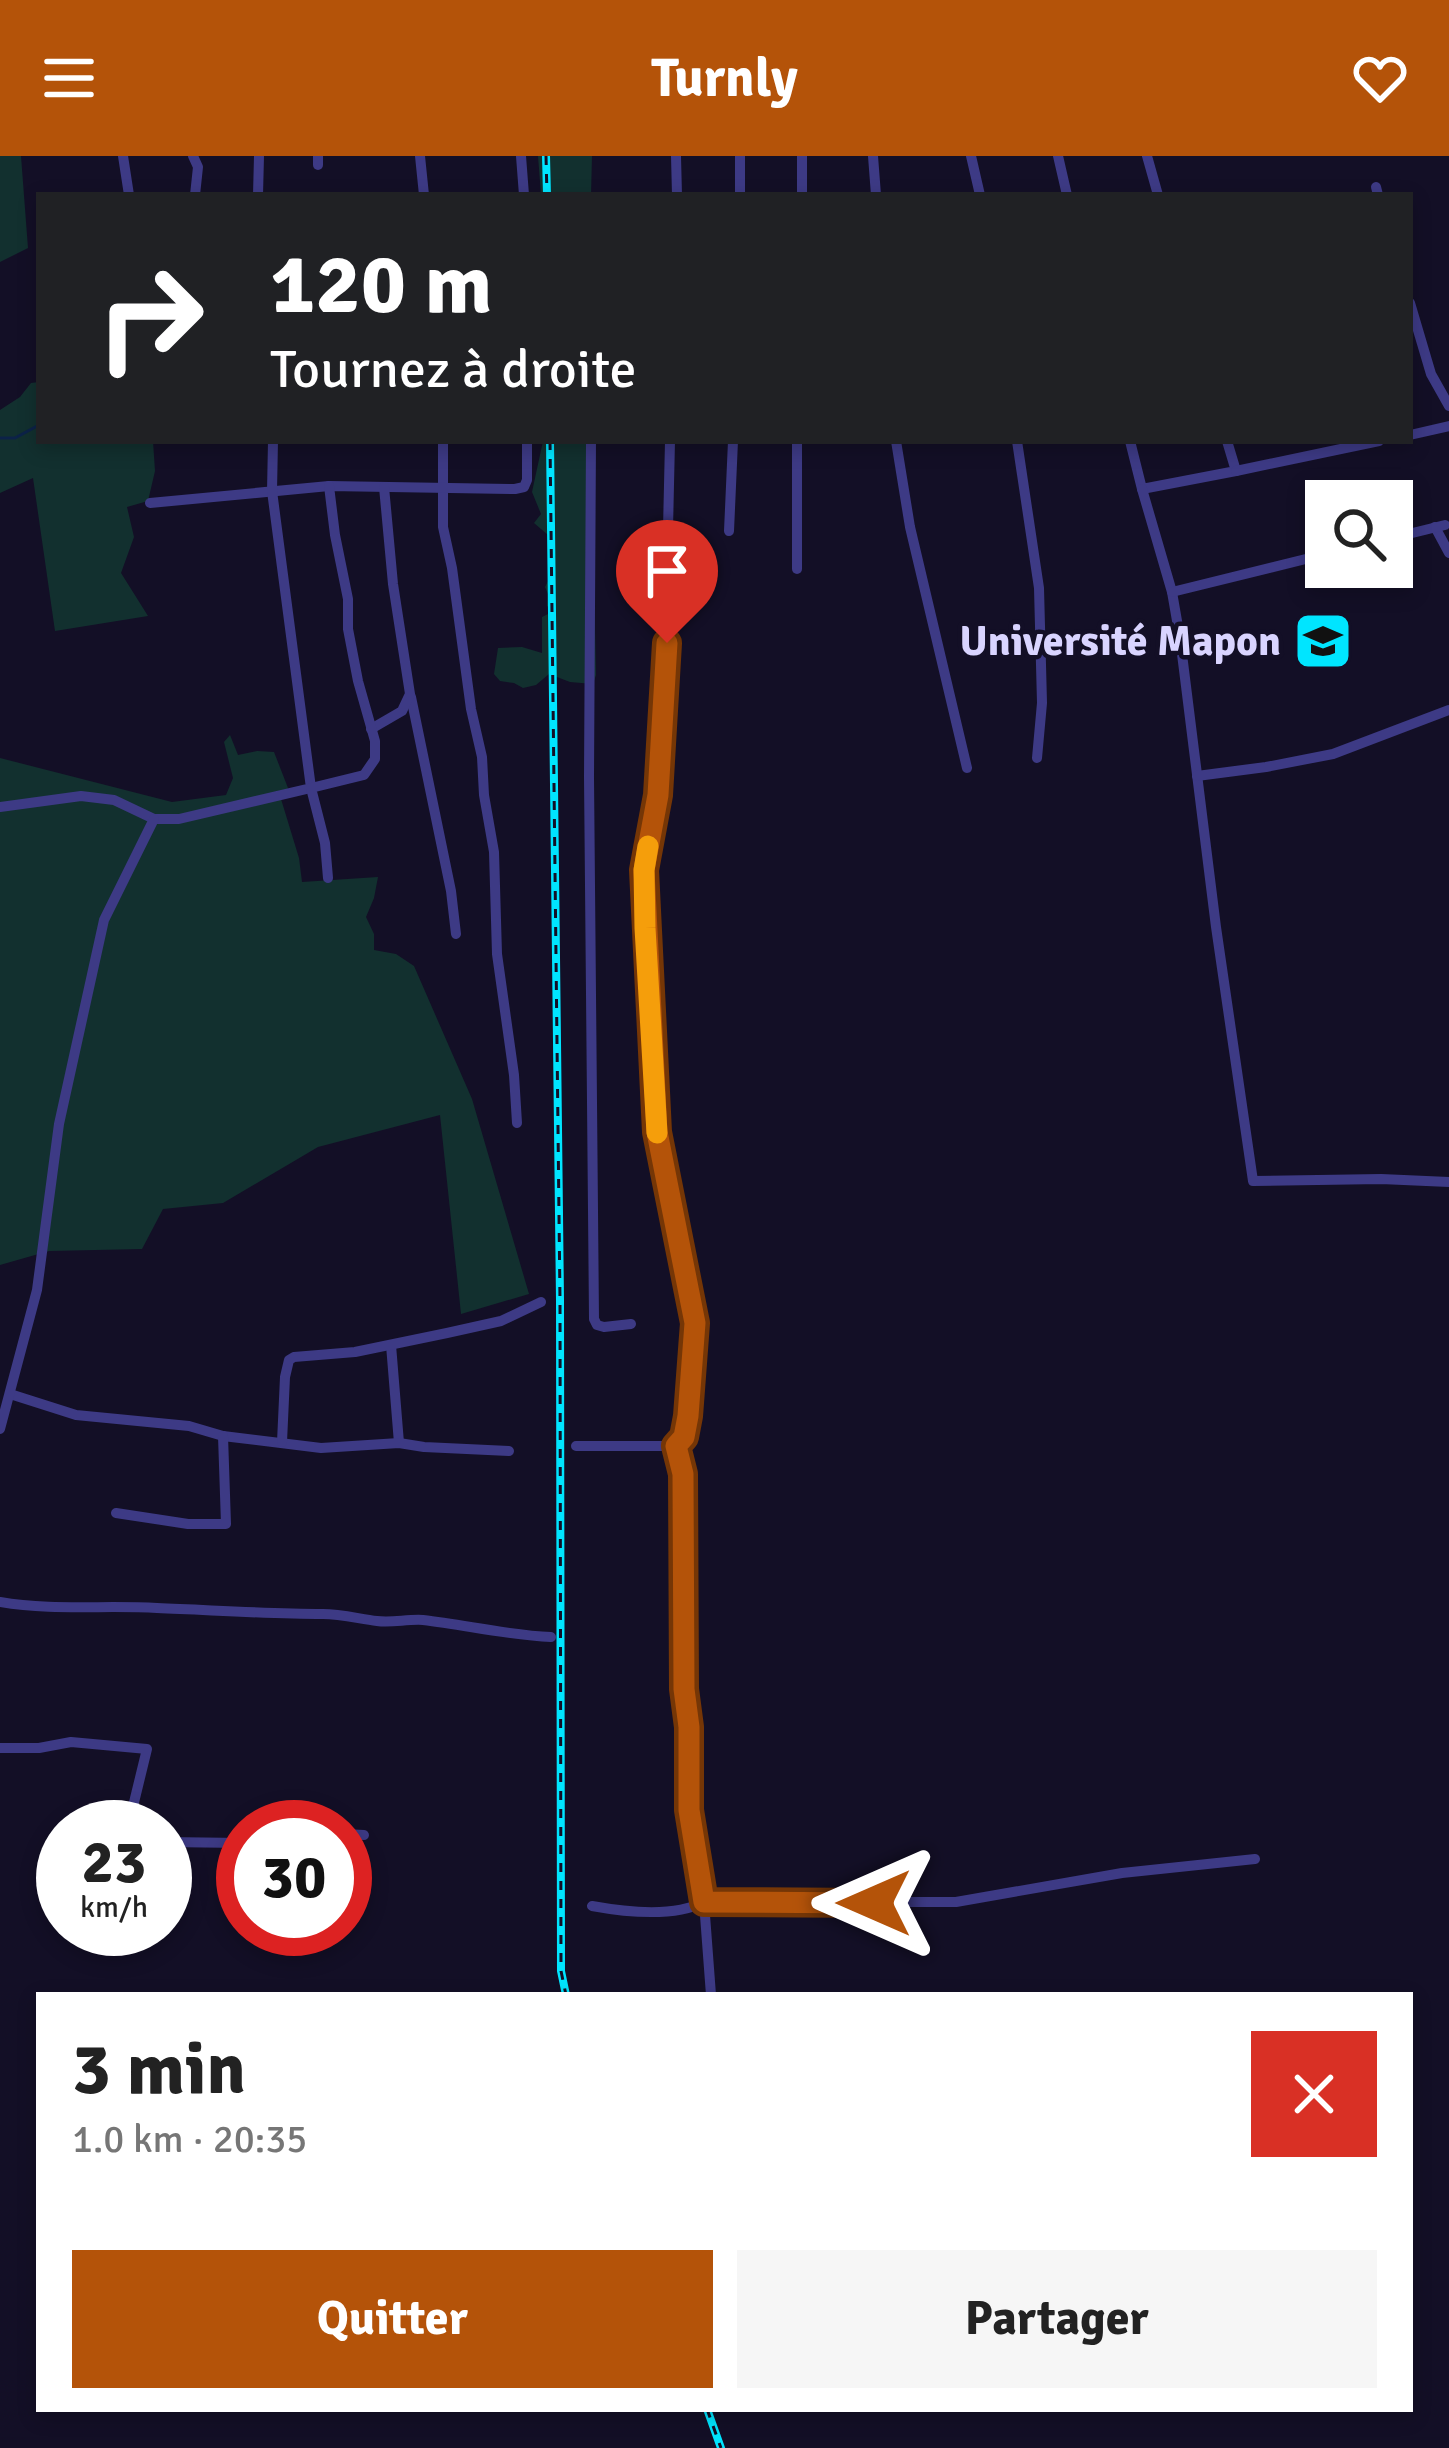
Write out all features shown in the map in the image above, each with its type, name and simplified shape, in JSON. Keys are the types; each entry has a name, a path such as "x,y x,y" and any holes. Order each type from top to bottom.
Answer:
{"street":[{"path":"123,156 129,192"},
{"path":"193,156 198,167 195,192"},
{"path":"258,192 259,156"},
{"path":"420,156 424,192"},
{"path":"521,156 524,192"},
{"path":"676,156 677,192"},
{"path":"740,156 740,192"},
{"path":"802,156 802,192"},
{"path":"873,156 876,192"},
{"path":"971,156 979,192"},
{"path":"1058,156 1066,192"},
{"path":"1147,156 1157,192"},
{"path":"1413,314 1431,374 1449,406"},
{"path":"1413,434 1449,426"},
{"path":"272,444 272,491 311,788 328,878"},
{"path":"443,444 443,527 494,852 497,954 517,1123"},
{"path":"150,503 329,486 515,489 524,487 527,480 527,444"},
{"path":"591,444 594,1319 604,1327 632,1324"},
{"path":"576,1446 676,1446 684,1437 688,1416 695,1323 657,1132 644,870 663,749 670,444"},
{"path":"729,531 734,444"},
{"path":"797,444 797,569"},
{"path":"896,444 910,527 967,768"},
{"path":"1017,444 1039,588 1042,703 1037,758"},
{"path":"1131,444 1172,592 1253,1181 1449,1182"},
{"path":"1228,444 1236,471"},
{"path":"1142,489 1365,444"},
{"path":"0,807 82,796 114,800 154,819 179,820 368,772 375,756 348,629 348,599 329,486"},
{"path":"384,488 410,694 456,934"},
{"path":"1413,533 1440,526 1449,553"},
{"path":"1172,592 1305,559"},
{"path":"371,729 402,711 410,694"},
{"path":"1197,776 1333,754 1449,710"},
{"path":"0,1429 37,1290 59,1124 104,920 154,819"},
{"path":"282,1442 285,1377 294,1357 356,1352 501,1321 541,1302"},
{"path":"391,1345 398,1443"},
{"path":"10,1394 76,1415 189,1426 224,1436 321,1448 398,1443 509,1451"},
{"path":"116,1513 188,1524 226,1524 224,1436"},
{"path":"676,1446 683,1474 689,1810 704,1902 711,1992"},
{"path":"0,1602 323,1614 551,1636"},
{"path":"0,1748 71,1742 147,1749 135,1800"},
{"path":"592,1906 655,1911 704,1902 956,1902 1122,1873 1256,1859"}],"green space":[{"path":"0,156 21,156 28,248 0,262"},
{"path":"538,156 592,156 591,192 541,192"},
{"path":"36,382 36,444 153,444 155,471 148,501 127,507 134,537 121,573 148,616 55,631 33,478 0,493 0,410"},
{"path":"542,444 591,444 593,684 549,674 523,688 500,681 494,674 498,648 522,647 542,653 542,617 554,611 547,606 545,587 552,573 548,535 534,523 541,514 532,492"},
{"path":"230,735 238,755 274,752 288,788 281,799 302,882 378,877 366,917 374,934 374,950 396,954 414,966 472,1099 529,1294 461,1314 440,1115 318,1147 223,1203 163,1209 142,1249 49,1251 0,1265 0,758 172,802 226,795 233,778 224,742"}],"waterway":[{"path":"0,438 15,438 36,427"}],"railway":[{"path":"546,156 547,192"},
{"path":"550,444 560,1300 561,1971 565,1992"},
{"path":"708,2412 721,2448"}],"slow traffic":[{"path":"648,846 645,928 657,1133"}],"place":[{"name":"Université Mapon","path":"1323,641"}],"route":[{"path":"667,643 663,749 644,870 645,928 657,1132 695,1323 688,1416 684,1437 676,1446 683,1474 690,1819 704,1902 874,1903"}]}
